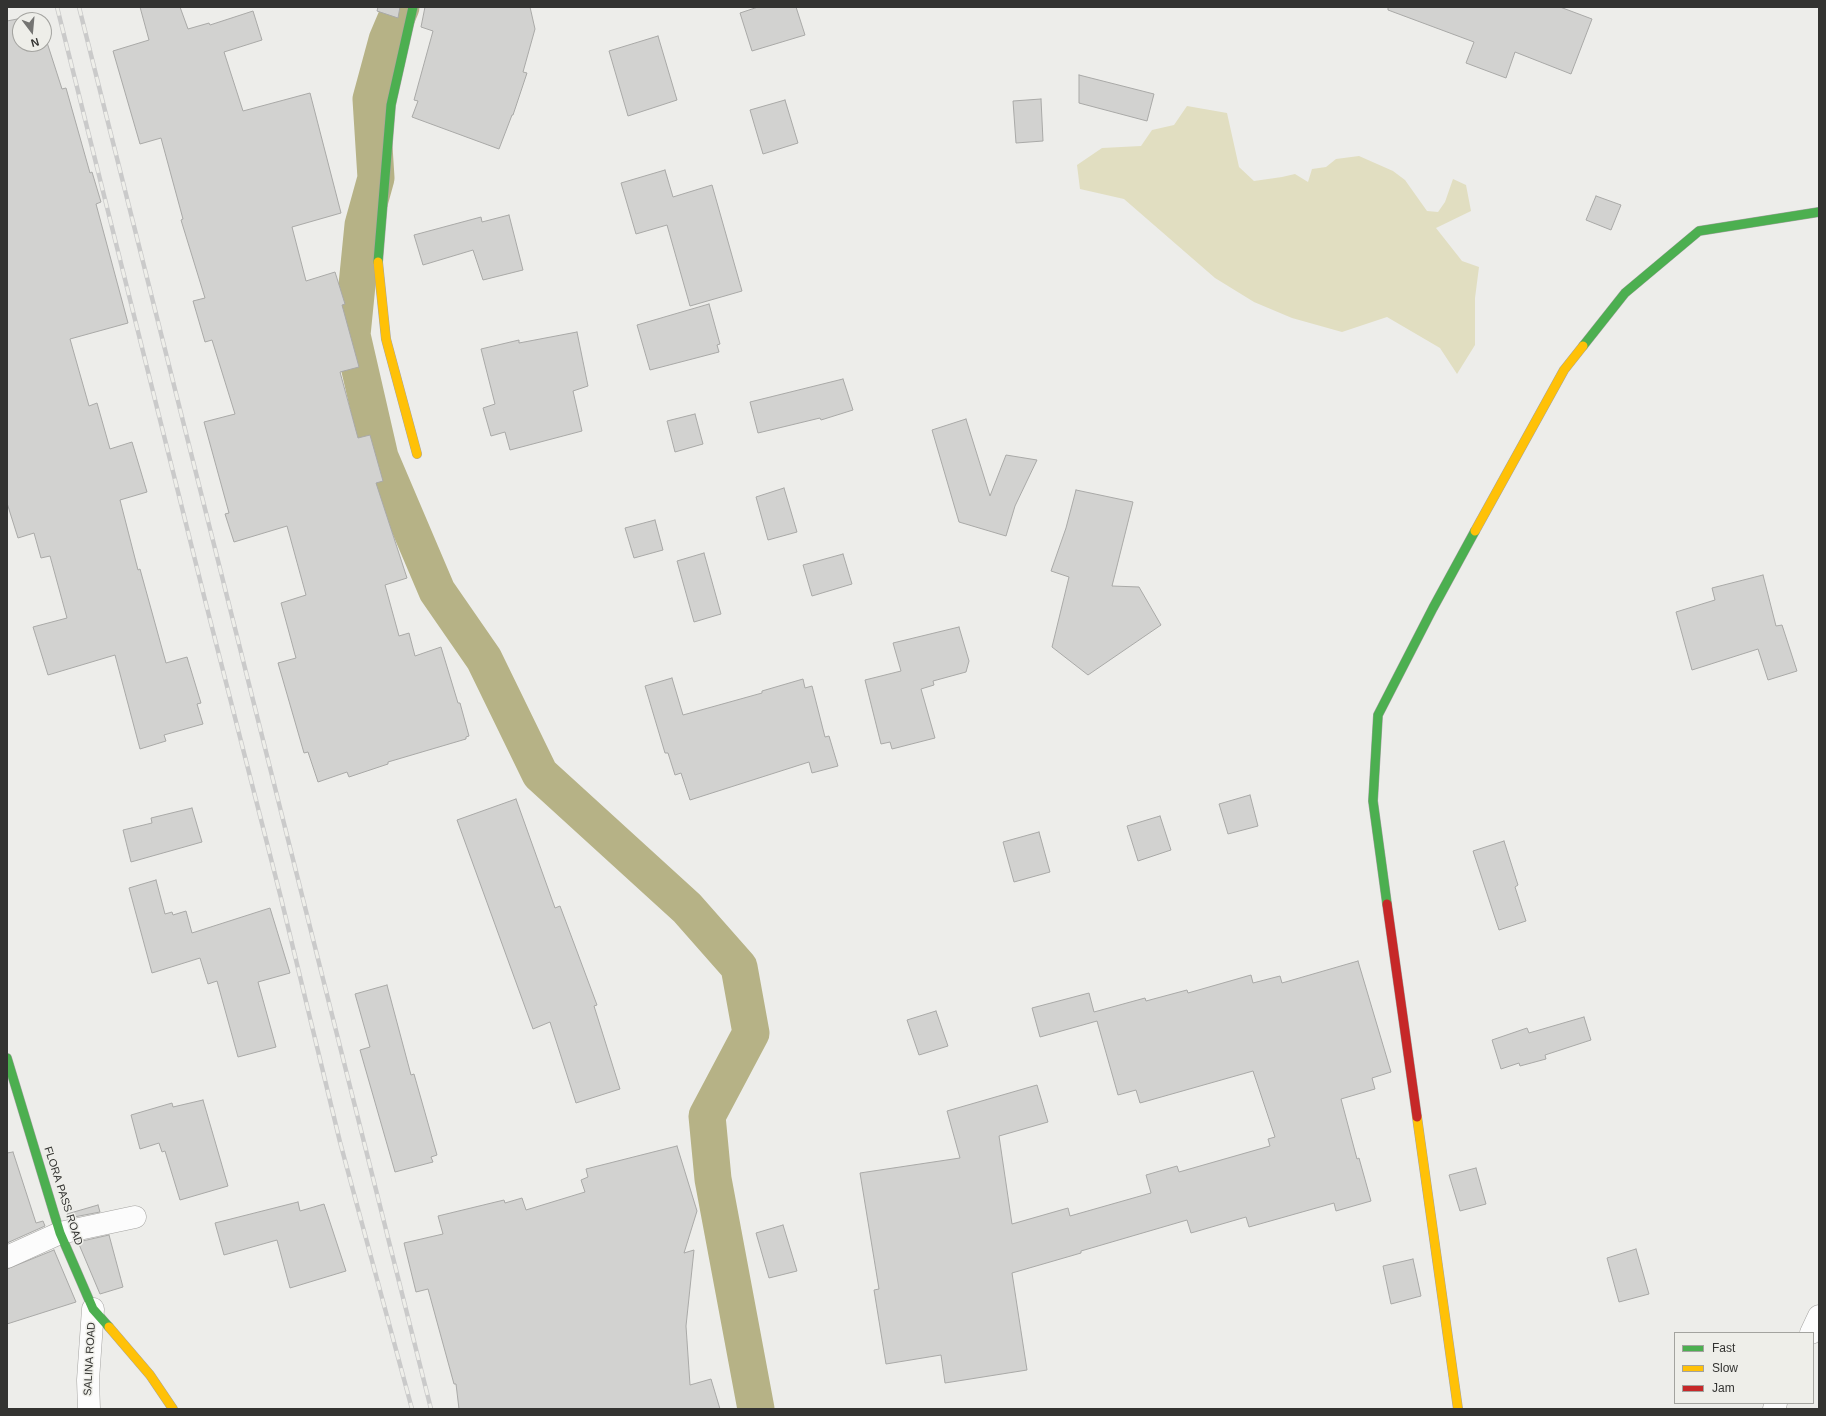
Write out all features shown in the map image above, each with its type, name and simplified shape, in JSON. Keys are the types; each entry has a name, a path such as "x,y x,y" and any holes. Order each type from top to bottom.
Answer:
{"street":[{"path":"413,7 391,105 378,258 386,339 417,454"},
{"path":"1458,1409 1373,801 1378,715 1433,608 1564,370 1625,293 1699,231 1819,212"},
{"name":"FLORA PASS ROAD","path":"7,1058 60,1233 93,1309 150,1375 173,1409"},
{"path":"7,1257 60,1233 135,1217"},
{"name":"SALINA ROAD","path":"89,1409 88,1380 93,1309"},
{"path":"1811,1332 1819,1316"}],"shaded area":[{"path":"1187,106 1227,113 1239,167 1254,181 1295,174 1308,182 1312,169 1326,167 1336,159 1359,156 1393,171 1405,180 1427,211 1438,212 1445,202 1453,179 1466,185 1471,211 1436,228 1462,261 1479,267 1475,298 1475,345 1457,374 1440,348 1387,317 1342,332 1292,318 1254,302 1215,278 1124,199 1080,189 1077,165 1102,148 1141,146 1152,130 1174,125"}],"building":[{"path":"140,7 180,7 188,29 209,23 210,25 253,11 262,40 224,52 243,111 310,93 341,213 292,227 306,281 335,272 345,304 342,305 359,367 340,372 358,438 370,435 383,481 376,483 407,578 385,585 399,636 409,633 415,656 441,647 458,703 460,703 469,736 466,737 466,739 388,762 388,764 349,777 347,772 318,782 308,752 304,753 278,663 296,658 281,603 306,595 287,526 234,542 225,514 229,513 204,422 235,414 212,340 205,342 193,301 205,298 181,220 183,219 161,138 140,144 113,51 149,40"},
{"path":"378,7 400,7 398,18 377,11"},
{"path":"425,7 530,7 535,29 523,72 527,73 513,115 499,149 412,117 418,101 414,100 433,31 421,27"},
{"path":"758,7 796,7 805,35 752,51 740,13"},
{"path":"1388,7 1560,7 1592,19 1571,74 1515,52 1506,78 1466,63 1474,42 1388,10"},
{"path":"12,20 12,52 50,52 62,89 66,88 90,173 92,172 101,202 96,204 128,323 70,339 89,406 97,403 110,449 132,442 147,492 120,500 138,570 140,569 166,663 187,657 201,703 197,704 203,724 164,735 166,741 140,749 115,655 48,675 33,627 67,618 50,556 41,558 34,533 18,538 7,503 7,21"},
{"path":"658,36 677,100 628,116 609,51"},
{"path":"1079,75 1154,94 1147,121 1079,103"},
{"path":"1041,99 1043,141 1016,143 1013,101"},
{"path":"785,100 798,143 763,154 750,110"},
{"path":"665,170 673,197 712,185 742,291 690,306 667,225 636,234 621,183"},
{"path":"1596,196 1621,205 1611,230 1586,220"},
{"path":"509,215 523,270 483,280 473,250 423,265 414,235 481,217 482,222"},
{"path":"709,304 720,344 717,345 719,352 650,370 637,325"},
{"path":"577,332 588,386 573,391 582,431 510,450 505,432 491,436 483,408 495,404 481,349 519,340 519,343"},
{"path":"843,379 853,410 821,420 820,418 758,433 750,402"},
{"path":"695,414 703,444 675,452 667,421"},
{"path":"966,419 990,496 1006,455 1037,460 1015,506 1006,536 959,522 932,430"},
{"path":"784,488 797,532 768,540 756,497"},
{"path":"1076,490 1133,502 1112,586 1139,587 1161,625 1088,675 1052,647 1069,577 1051,571 1066,528"},
{"path":"655,520 663,550 634,558 625,528"},
{"path":"704,553 721,614 694,622 677,561"},
{"path":"843,554 852,584 812,596 803,565"},
{"path":"1763,575 1776,626 1782,625 1797,671 1768,680 1758,649 1692,670 1676,612 1715,600 1712,588"},
{"path":"959,627 969,661 966,672 933,681 934,685 921,689 935,738 892,749 890,742 881,744 865,680 901,671 893,643"},
{"path":"672,678 683,715 762,693 762,691 803,679 805,688 812,686 825,737 829,736 838,766 812,773 809,762 690,800 681,773 675,775 668,753 665,753 645,686"},
{"path":"1250,795 1258,826 1228,834 1219,804"},
{"path":"516,799 555,908 560,906 597,1005 594,1006 620,1089 576,1103 550,1022 533,1029 457,820"},
{"path":"192,808 202,842 131,862 123,830 152,823 151,818"},
{"path":"1160,816 1171,850 1138,861 1127,826"},
{"path":"1039,832 1050,872 1014,882 1003,842"},
{"path":"1504,841 1518,885 1515,887 1526,921 1499,930 1473,851"},
{"path":"156,880 165,914 172,912 173,915 186,911 192,933 270,908 290,973 258,982 276,1047 238,1057 217,981 208,984 200,958 152,973 129,888"},
{"path":"1358,961 1391,1072 1372,1078 1375,1089 1341,1099 1357,1159 1359,1158 1371,1201 1336,1211 1334,1203 1249,1227 1246,1217 1191,1233 1187,1220 1012,1273 1027,1370 945,1383 941,1355 886,1364 874,1290 879,1289 860,1173 960,1158 947,1111 1037,1085 1048,1122 999,1136 1012,1224 1068,1208 1070,1216 1151,1193 1146,1175 1177,1166 1179,1172 1270,1146 1268,1139 1275,1137 1253,1071 1140,1103 1136,1090 1118,1095 1097,1021 1040,1037 1032,1008 1089,993 1094,1012 1145,998 1146,1001 1187,990 1188,993 1251,975 1253,983 1280,976 1282,983"},
{"path":"387,985 411,1075 414,1074 437,1155 431,1157 433,1162 395,1172 360,1050 370,1047 355,994"},
{"path":"936,1011 948,1046 919,1055 907,1020"},
{"path":"1584,1017 1591,1040 1545,1055 1546,1059 1520,1066 1519,1063 1501,1069 1492,1040 1527,1028 1529,1033"},
{"path":"203,1100 228,1186 180,1200 165,1151 162,1152 159,1143 140,1149 131,1115 172,1103 173,1107"},
{"path":"677,1146 697,1211 684,1253 694,1250 686,1326 690,1385 711,1379 720,1409 459,1409 456,1384 454,1384 428,1289 416,1292 404,1243 443,1234 438,1216 504,1200 505,1203 522,1198 526,1210 585,1192 581,1180 588,1177 586,1169"},
{"path":"13,1152 36,1223 43,1221 45,1226 7,1243 7,1153"},
{"path":"1476,1168 1486,1204 1460,1211 1449,1175"},
{"path":"298,1202 300,1211 324,1204 346,1271 290,1288 277,1240 224,1255 215,1223"},
{"path":"98,1205 100,1212 69,1218 67,1214"},
{"path":"783,1225 797,1271 769,1278 756,1233"},
{"path":"109,1235 123,1287 100,1294 78,1242"},
{"path":"1636,1249 1649,1294 1619,1302 1607,1258"},
{"path":"54,1250 76,1302 7,1324 7,1269"},
{"path":"1413,1259 1421,1296 1391,1304 1383,1266"}],"waterway":[{"path":"401,7 387,40 371,99 376,178 363,225 352,335 380,457 437,591 484,659 540,774 687,908 739,967 751,1033 707,1116 713,1179 756,1409"}],"railway":[{"path":"57,7 281,898 340,1142 412,1409"},
{"path":"79,7 431,1409"}],"traffic: fast":[{"path":"378,262 391,105 413,7"},
{"path":"1583,346 1625,293 1699,231 1819,212"},
{"path":"1387,904 1373,801 1378,715 1433,608 1475,531"},
{"path":"7,1058 60,1233 93,1309 109,1327"}],"traffic: slow":[{"path":"378,262 386,339 417,454"},
{"path":"1475,531 1564,370 1583,346"},
{"path":"1417,1117 1458,1409"},
{"path":"109,1327 150,1375 173,1409"}],"traffic: jam":[{"path":"1387,904 1417,1117"}]}
